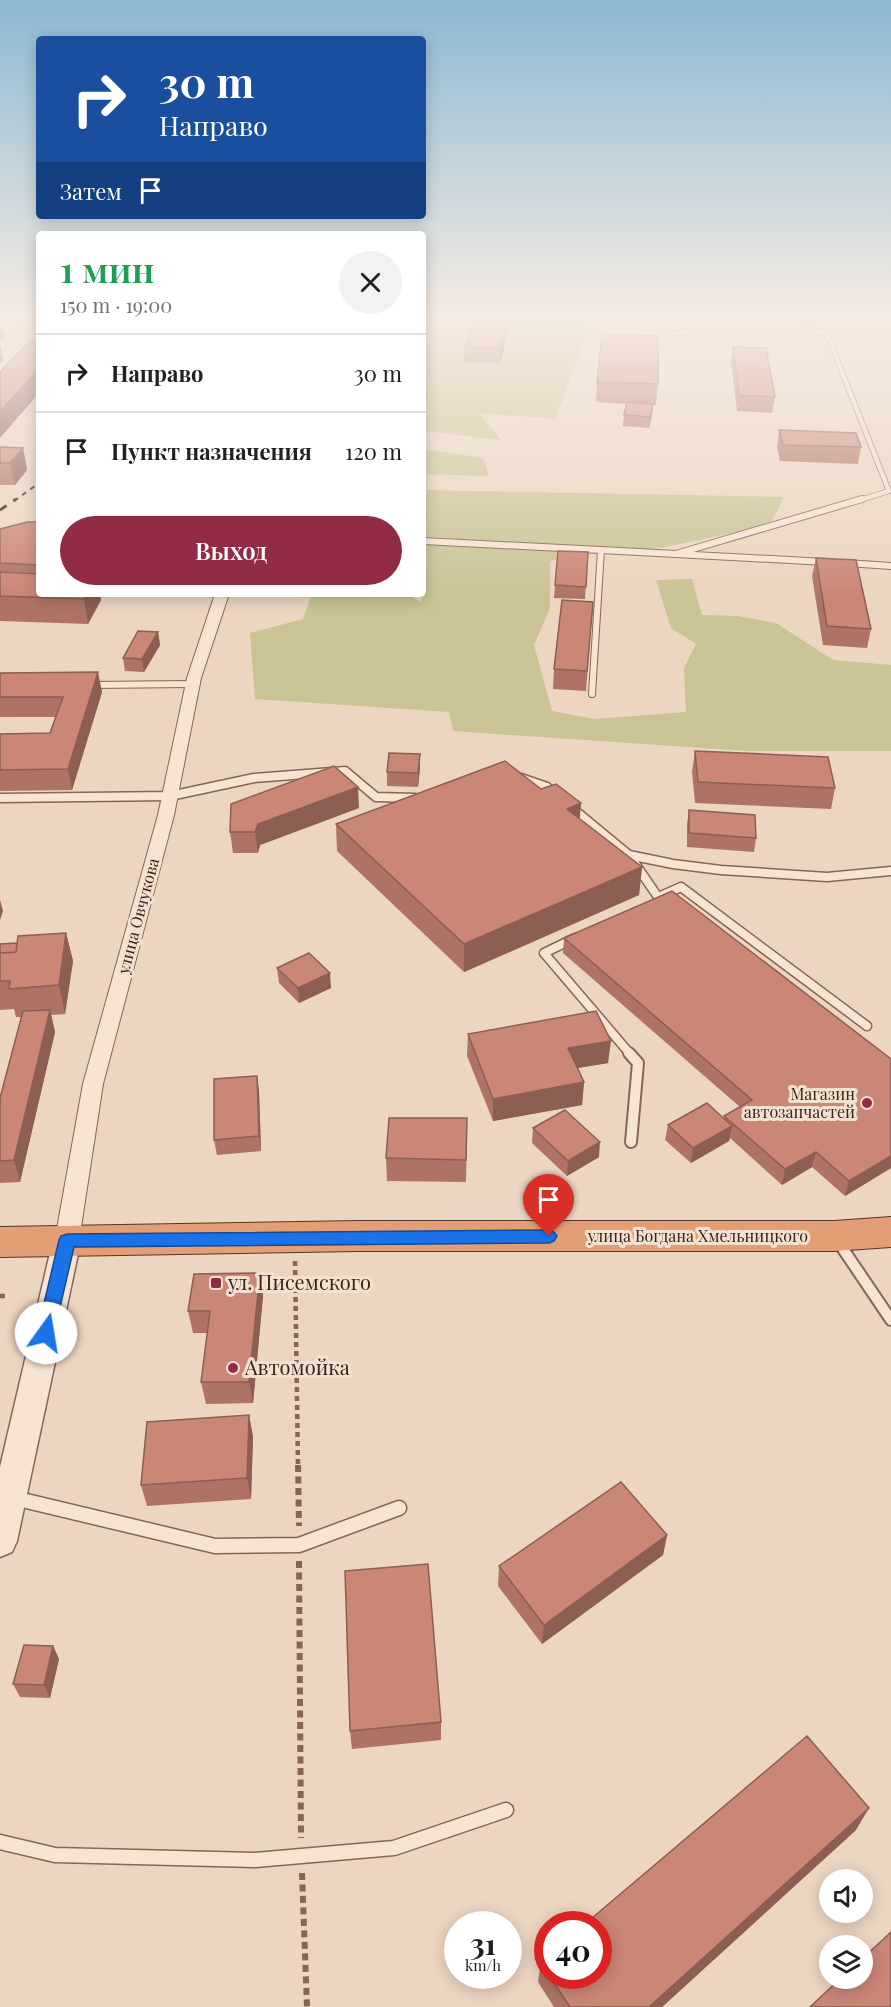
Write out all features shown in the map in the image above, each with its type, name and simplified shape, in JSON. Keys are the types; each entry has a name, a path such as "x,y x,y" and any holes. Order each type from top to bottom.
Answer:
{"highway":[{"name":"улица Богдана Хмельницкого","path":"0,1242 294,1237 834,1236 891,1232"}],"street":[{"name":"улица Овчукова","path":"67,1240 93,1084 170,796 193,684 221,597"},
{"path":"0,1541 67,1240"}],"lane":[{"path":"676,554 889,491 857,411"},
{"path":"426,542 831,562"},
{"path":"592,694 600,550"},
{"path":"843,563 891,566"},
{"path":"79,685 193,684"},
{"path":"0,798 170,796 254,778 345,771 376,797 423,799"},
{"path":"508,773 547,787 629,855 658,897"},
{"path":"629,855 673,864 721,870 827,877 891,871"},
{"path":"648,902 681,887 867,1026"},
{"path":"586,933 544,953 638,1063 631,1142"},
{"path":"834,1236 891,1320"},
{"path":"9,1496 215,1546 299,1545 399,1508"},
{"path":"0,1842 55,1854 255,1860 394,1848 506,1810"}],"path":[{"path":"294,1237 301,1856 307,2007"}],"shaded area":[{"path":"426,411 558,411 555,419 479,413 501,440 426,431"},
{"path":"426,449 483,458 489,476 426,474"},
{"path":"426,490 784,497 770,525 661,548 601,552 550,561 550,608 534,645 552,711 594,719 686,712 684,668 696,644 671,628 656,580 692,579 702,615 738,616 776,623 833,660 891,665 891,751 747,751 453,731 449,712 255,699 250,633 303,619 311,597 412,597 421,602 422,597 426,597 426,540 429,539 426,536"}],"building":[{"path":"625,411 651,411 650,417 624,415"},
{"path":"779,430 856,433 861,447 783,445"},
{"path":"0,447 23,448 10,463 0,463"},
{"path":"36,522 36,565 0,563 0,529"},
{"path":"558,551 588,552 586,587 555,585"},
{"path":"816,558 856,560 871,629 827,626"},
{"path":"0,572 36,574 36,597 85,597 84,599 0,596"},
{"path":"562,600 593,602 587,671 554,669"},
{"path":"138,631 158,632 142,659 123,658"},
{"path":"98,672 68,769 0,770 0,734 50,733 63,697 0,697 0,673"},
{"path":"695,751 828,757 835,788 698,782"},
{"path":"389,753 420,754 418,773 387,772"},
{"path":"505,761 541,789 556,784 581,803 567,809 642,867 464,944 336,824"},
{"path":"334,766 358,787 258,824 255,832 230,832 231,804"},
{"path":"689,810 755,815 756,838 689,833"},
{"path":"672,891 891,1059 891,1156 849,1181 816,1152 785,1169 724,1116 752,1100 564,938"},
{"path":"66,933 59,985 9,989 10,981 0,981 0,953 16,952 18,936"},
{"path":"17,943 16,952 0,953 0,944"},
{"path":"309,953 330,973 298,988 277,968"},
{"path":"50,1010 14,1160 0,1161 0,1098 23,1011"},
{"path":"596,1011 611,1041 568,1048 584,1082 493,1099 468,1034"},
{"path":"257,1076 259,1136 214,1140 214,1079"},
{"path":"707,1103 732,1126 693,1148 668,1125"},
{"path":"565,1110 600,1142 568,1161 533,1128"},
{"path":"389,1118 467,1118 466,1160 386,1158"},
{"name":"Автомойка","path":"260,1273 249,1382 201,1382 210,1311 188,1311 194,1274"},
{"path":"249,1415 247,1478 141,1485 147,1422"},
{"path":"621,1482 667,1535 544,1625 499,1566"},
{"path":"428,1564 441,1722 350,1731 345,1571"},
{"path":"24,1645 53,1646 44,1685 13,1684"},
{"path":"807,1736 869,1808 649,2007 570,2007 558,1989 612,1989 612,1911 600,1911"},
{"path":"891,1932 891,2007 810,2007 829,1989 873,1989 873,1949"}],"railway":[{"path":"14,501 36,485"},
{"path":"0,510 16,499"}],"place":[{"name":"Магазин автозапчастей","path":"867,1103"},
{"name":"ул. Писемского","path":"216,1283"},
{"name":"Автомойка","path":"233,1368"}],"route":[{"path":"46,1333 67,1240 549,1236"}]}
